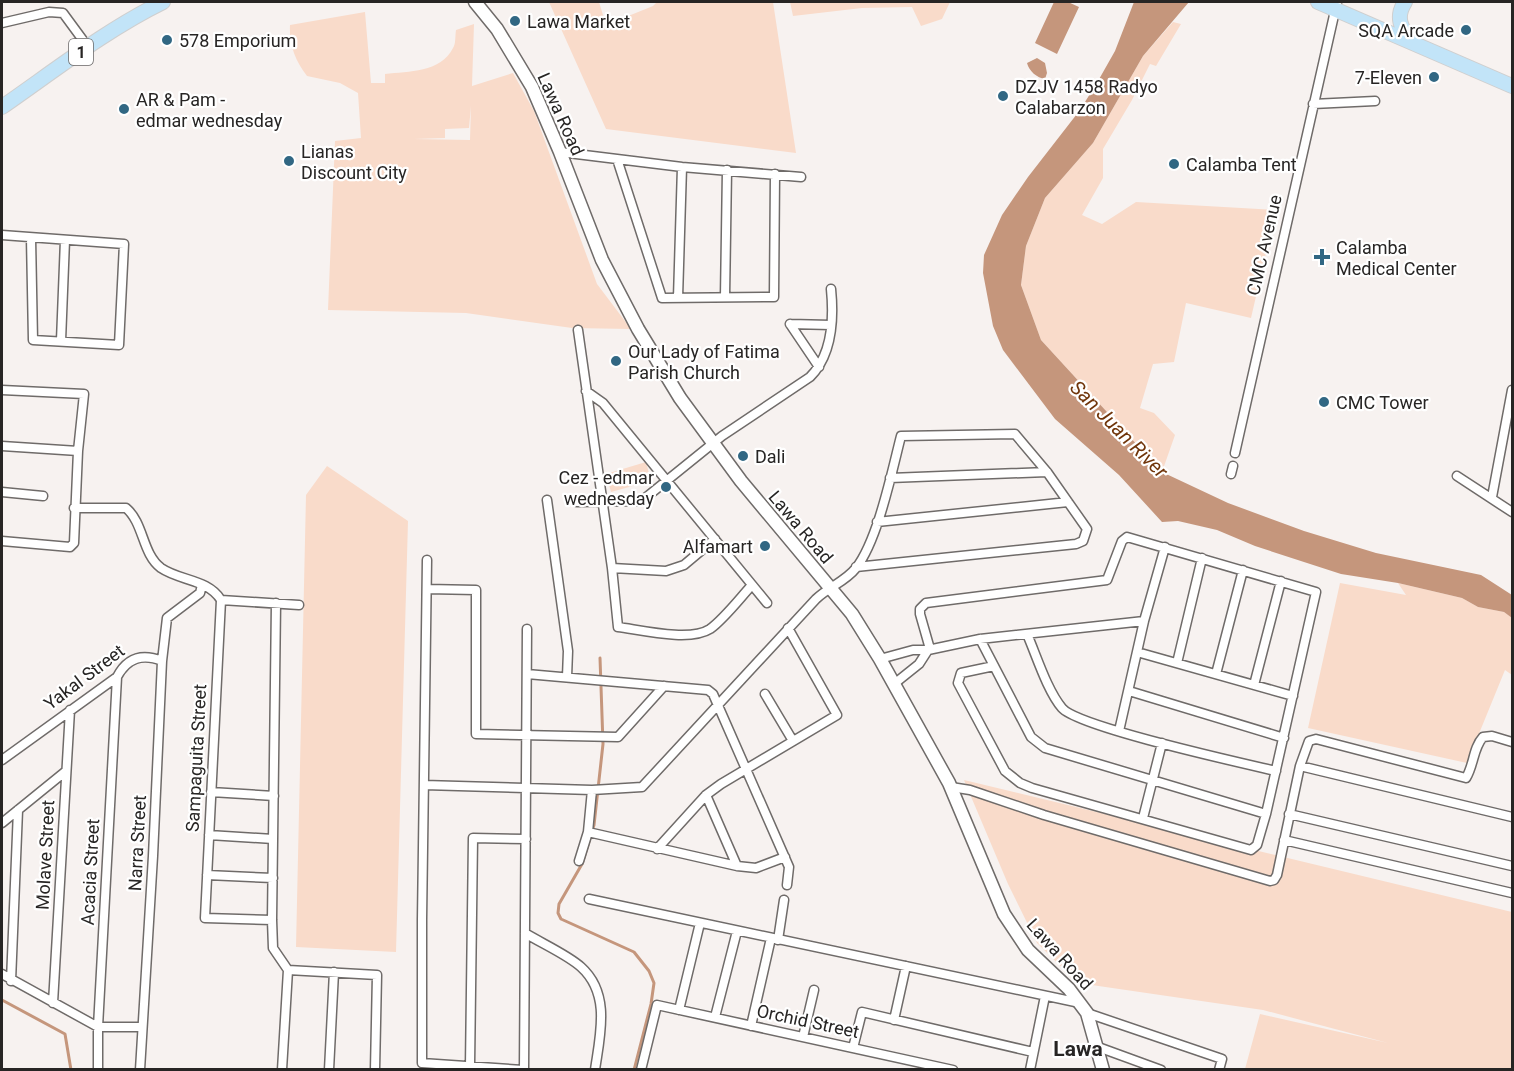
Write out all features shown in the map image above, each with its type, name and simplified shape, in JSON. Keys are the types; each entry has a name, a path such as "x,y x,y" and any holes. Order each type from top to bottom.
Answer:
{"highway":[{"name":"1","path":"2,107 88,47 144,11 163,2"},
{"path":"1318,2 1336,3 1411,42 1512,86"},
{"path":"1405,2 1399,16 1400,26 1411,42"}],"main road":[{"name":"Lawa Road","path":"476,2 497,29 532,87 560,152 591,235 638,329 680,398 713,444 759,505 852,614 880,659 951,787 1004,914 1028,950 1069,988 1084,1008 1098,1047 1103,1070"}],"street":[{"name":"CMC Avenue","path":"1235,453 1336,3"},
{"path":"2,23 49,12 63,13 88,47"},
{"path":"1313,104 1375,101"},
{"path":"560,152 682,167 801,177"},
{"path":"616,159 662,298 774,297 775,174"},
{"path":"678,298 682,167"},
{"path":"725,297 727,171"},
{"path":"2,235 123,244 119,345 33,340 31,238"},
{"path":"61,341 65,240"},
{"path":"577,502 638,501 644,498 722,435 810,377 819,368 827,349 833,308 831,289"},
{"path":"819,368 790,324 831,325"},
{"path":"578,330 612,568 618,627 688,635 701,633 712,628 752,585"},
{"path":"2,390 84,393 74,508 74,543 70,547 2,541"},
{"path":"1492,497 1512,390"},
{"path":"586,391 603,403 668,479 767,603"},
{"path":"424,785 592,790 642,787 823,592 841,582 856,567 868,550 901,436 1015,434 1047,472 1087,529 1083,541 1076,544 856,567"},
{"path":"2,446 78,452"},
{"path":"890,478 1047,472"},
{"path":"1457,476 1512,512"},
{"path":"2,492 43,496"},
{"path":"547,500 568,651 567,677"},
{"path":"877,522 1068,502"},
{"path":"74,508 126,508 134,515 151,555 159,567 211,588 221,600 299,605"},
{"path":"894,684 919,664 929,650 920,614 922,606 926,603 1107,580 1122,541 1127,537 1316,592 1266,814 1257,845 1251,850 1020,783 1005,771 958,684 960,673 994,666"},
{"path":"612,568 666,571 684,565 715,539"},
{"path":"1119,731 1144,621 1165,548"},
{"path":"1177,663 1203,558"},
{"path":"427,560 422,920 423,1063 523,1070 527,629"},
{"path":"1216,674 1243,570"},
{"path":"1254,685 1281,581"},
{"name":"Narra Street","path":"140,1070 162,661 167,618 200,593 202,585"},
{"path":"427,589 476,590 476,734 618,737 664,686"},
{"name":"Sampaguita Street","path":"221,600 205,918 272,920"},
{"path":"276,603 272,920 273,948 288,970 282,1070"},
{"path":"880,659 914,650 929,650 980,639 1144,621"},
{"path":"657,849 706,795 837,715 788,628"},
{"path":"1027,634 1052,691 1063,710 1082,720 1119,731 1276,771"},
{"path":"980,639 1031,737 1045,748 1152,782 1266,814"},
{"path":"1137,652 1293,696"},
{"name":"Yakal Street","path":"2,760 117,677 129,661 140,656 151,656 162,661"},
{"path":"527,674 708,690 713,694 748,768 789,867 787,885"},
{"name":"Acacia Street","path":"98,1070 98,1027 117,677"},
{"path":"1129,690 1284,738"},
{"path":"765,694 793,741"},
{"name":"Molave Street","path":"53,1003 70,710"},
{"path":"951,787 970,790 1044,815 1270,881 1274,880 1277,875 1300,766 1309,741 1316,739 1466,777 1470,771 1478,742 1483,736 1492,736 1512,742"},
{"path":"1143,818 1162,743"},
{"path":"1300,766 1512,817"},
{"path":"2,823 66,771"},
{"path":"579,861 588,832 592,790"},
{"path":"211,792 274,796"},
{"path":"706,795 737,866"},
{"path":"11,981 18,810"},
{"path":"1289,814 1512,866"},
{"path":"588,832 737,866 756,868 785,857"},
{"path":"209,835 273,839"},
{"path":"470,1066 474,838 526,839"},
{"path":"1284,840 1512,893"},
{"path":"207,875 273,878"},
{"path":"589,899 1046,996 1222,1059 1219,1070"},
{"path":"751,1026 784,900"},
{"path":"679,1010 700,923"},
{"path":"714,1017 737,931"},
{"path":"525,933 582,968 598,991 602,1022 595,1070"},
{"path":"894,1020 906,966"},
{"path":"288,970 377,975 375,1070"},
{"path":"329,1070 334,972"},
{"path":"2,974 98,1027 142,1027"},
{"path":"803,1037 814,990"},
{"path":"1030,1070 1046,996"},
{"name":"Orchid Street","path":"640,1070 657,1005 953,1070"},
{"path":"853,1048 862,1012 1033,1052"},
{"path":"1098,1047 1161,1070"}],"shaded area":[{"path":"549,2 599,2 606,25 653,6 657,2 773,2 796,153 606,129"},
{"path":"790,2 950,2 942,19 921,26 912,7 862,8 793,16"},
{"path":"365,12 371,83 385,83 385,74 414,71 440,62 454,46 456,30 474,24 472,86 513,73 534,111 597,284 631,329 572,328 466,313 328,310 335,141 361,138 358,93 340,83 307,76 294,52 290,25","holes":["471,106 470,140 414,139 445,138 445,129 469,128"]},
{"path":"1173,22 1181,24 1156,66 1150,64 1103,149 1103,178 1082,215 1102,224 1136,202 1276,210 1251,318 1186,303 1174,362 1153,364 1140,408 1154,413 1175,435 1162,472 1041,340 1021,285 1026,246 1045,198 1093,143 1143,56"},
{"path":"646,462 651,481 611,492 606,474"},
{"path":"327,466 408,521 396,952 296,947 306,495"},
{"path":"1340,583 1406,595 1398,583 1462,598 1478,607 1504,612 1512,618 1512,675 1505,670 1467,763 1308,728"},
{"path":"964,780 1512,912 1512,1069 1245,1069 1260,1014 1388,1043 1263,1010 1078,983 1037,943 1008,884"}],"water":[{"path":"1054,2 1068,2 1079,7 1057,54 1035,43"},
{"name":"San Juan River","path":"1134,2 1189,2 1143,56 1093,143 1045,198 1026,246 1021,285 1041,340 1162,472 1228,503 1304,531 1376,553 1481,575 1512,595 1512,618 1504,612 1478,607 1462,598 1398,583 1341,574 1255,546 1217,530 1178,521 1162,522 1119,475 1055,419 1003,350 993,326 983,273 984,255 1002,215 1080,110 1098,81 1115,51"},
{"path":"1037,58 1045,63 1047,73 1045,79 1036,76 1028,66 1027,63"}],"waterway":[{"path":"600,658 603,744 594,825 582,864 559,904 558,913 561,919 634,952 649,971 654,983 651,1004 634,1070"},
{"path":"2,1000 65,1034 71,1070"}],"place":[{"name":"Lawa Market","path":"515,21"},
{"name":"SQA Arcade","path":"1466,30"},
{"name":"578 Emporium","path":"167,40"},
{"name":"7-Eleven","path":"1434,77"},
{"name":"DZJV 1458 Radyo Calabarzon","path":"1003,96"},
{"name":"AR & Pam - edmar wednesday","path":"124,109"},
{"name":"Lianas Discount City","path":"289,161"},
{"name":"Calamba Tent","path":"1174,164"},
{"name":"Calamba Medical Center","path":"1322,257"},
{"name":"Our Lady of Fatima Parish Church","path":"616,361"},
{"name":"CMC Tower","path":"1324,402"},
{"name":"Dali","path":"743,456"},
{"name":"Cez - edmar wednesday","path":"666,487"},
{"name":"Alfamart","path":"765,546"}],"district":[{"name":"Lawa","path":"1078,1049"}]}
